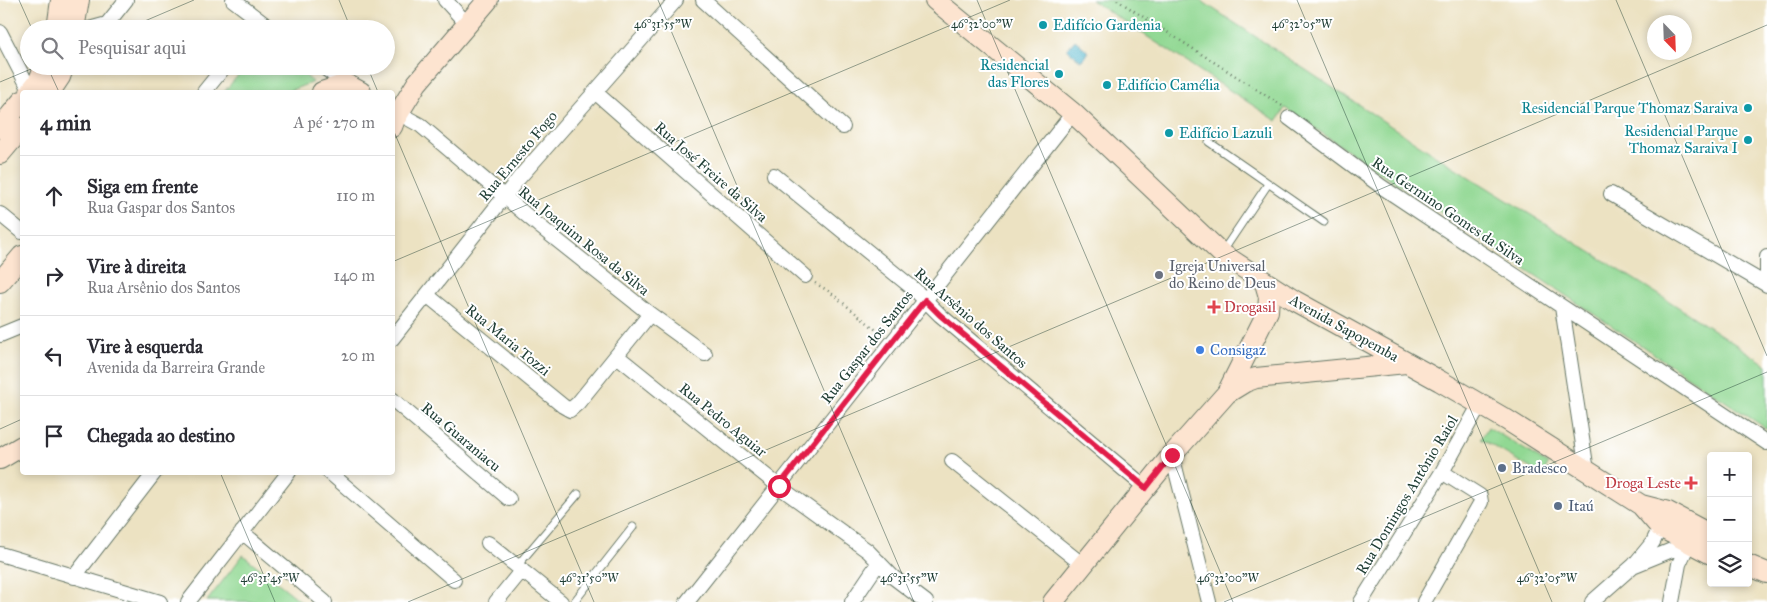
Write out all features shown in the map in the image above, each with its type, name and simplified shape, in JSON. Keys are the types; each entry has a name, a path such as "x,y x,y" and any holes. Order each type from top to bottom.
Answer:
{"main road":[{"path":"61,0 71,20"},
{"path":"76,20 79,0"},
{"path":"395,116 417,83 488,0"},
{"name":"Avenida Sapopemba","path":"935,0 1073,113 1222,254 1295,301 1480,404 1664,519 1699,535 1707,548"},
{"path":"35,90 57,75"},
{"path":"338,90 354,88"},
{"path":"0,128 20,104"},
{"path":"0,154 20,130"},
{"path":"0,282 20,258"},
{"path":"1228,393 1268,311 1269,297 1266,283"},
{"path":"1268,311 1295,301"},
{"path":"1359,368 1368,356 1369,348 1366,341"},
{"path":"1247,355 1253,368 1266,376"},
{"path":"1053,602 1172,455 1228,393 1248,380 1266,376 1406,362"},
{"path":"0,459 20,447"},
{"path":"1752,567 1767,573"}],"street":[{"path":"110,20 126,0"},
{"path":"233,0 256,20"},
{"path":"445,0 467,24"},
{"name":"Rua Ernesto Fogo","path":"395,335 519,178 676,0"},
{"path":"703,0 843,127"},
{"path":"0,32 26,90"},
{"path":"206,90 218,75"},
{"path":"335,75 354,88"},
{"name":"Rua José Freire da Silva","path":"595,92 805,276"},
{"name":"Rua Gaspar dos Santos","path":"687,602 1073,113"},
{"name":"Rua Joaquim Rosa da Silva","path":"395,117 420,126 650,314 705,354"},
{"name":"Rua Germino Gomes da Silva","path":"1289,118 1382,187 1767,444"},
{"name":"Rua Arsênio dos Santos","path":"774,175 925,300 940,315 1146,488"},
{"path":"1611,194 1767,285"},
{"path":"0,214 20,230"},
{"path":"1767,257 1767,285"},
{"name":"Rua Maria Tozzi","path":"427,296 568,410 573,409 617,356"},
{"path":"1562,307 1587,471"},
{"path":"617,356 650,314"},
{"path":"0,335 20,327"},
{"name":"Rua Pedro Aguiar","path":"617,356 779,486 868,551 893,577 926,602"},
{"name":"Rua Guaraniacu","path":"395,403 509,499"},
{"name":"Rua Domingos Antônio Raiol","path":"1361,602 1442,472 1480,404"},
{"path":"1172,455 1209,602"},
{"path":"952,461 1082,566"},
{"path":"1424,602 1482,502 1480,496 1442,472"},
{"path":"74,577 153,475"},
{"path":"188,602 287,475"},
{"path":"332,475 454,580"},
{"path":"1592,602 1634,565 1653,542 1664,519"},
{"path":"242,532 325,602"},
{"path":"1634,565 1699,535"},
{"path":"1672,602 1680,564 1699,535"},
{"path":"488,543 554,600"},
{"path":"0,554 160,602"},
{"path":"852,602 879,562"},
{"path":"496,602 519,568"}],"lane":[{"path":"1209,142 1324,222"},
{"path":"1222,254 1268,184"},
{"path":"519,568 578,494"},
{"path":"574,602 633,527"}],"path":[{"path":"1117,0 1285,107 1289,118"},
{"path":"805,276 830,292 891,343"}],"green space":[{"path":"1091,0 1200,0 1430,152 1669,301 1767,365 1767,429 1285,108 1277,121"},
{"path":"238,75 305,75 313,82 291,90 226,90"},
{"path":"1488,427 1548,464 1542,475 1481,439"},
{"path":"243,555 302,602 207,601"}],"water":[{"path":"1075,40 1089,52 1081,61 1067,49"}],"place":[{"name":"Edifício Gardenia","path":"1043,25"},
{"name":"Residencial das Flores","path":"1059,74"},
{"name":"Edifício Camélia","path":"1107,85"},
{"name":"Residencial Parque Thomaz Saraiva","path":"1748,108"},
{"name":"Edifício Lazuli","path":"1169,133"},
{"name":"Residencial Parque Thomaz Saraiva I","path":"1748,140"},
{"name":"Igreja Universal do Reino de Deus","path":"1159,275"},
{"name":"Drogasil","path":"1214,307"},
{"name":"Consigaz","path":"1200,350"},
{"name":"Bradesco","path":"1502,468"},
{"name":"Droga Leste","path":"1691,483"},
{"name":"Itaú","path":"1558,506"}],"route":[{"path":"779,486 925,300 940,315 1146,488 1172,455"}]}
